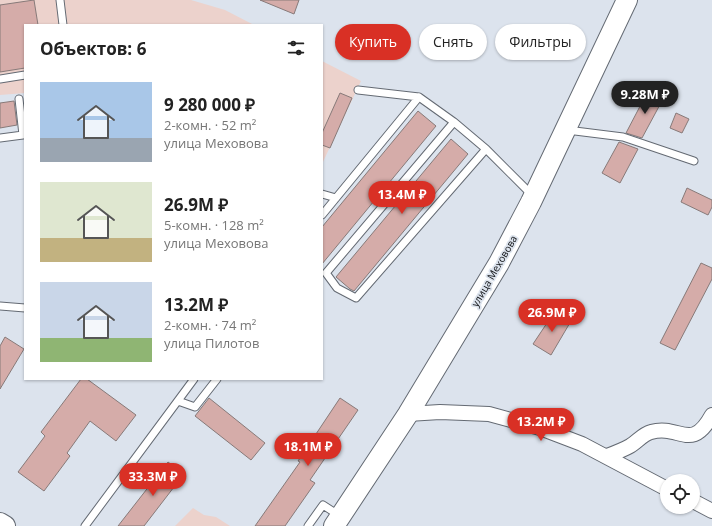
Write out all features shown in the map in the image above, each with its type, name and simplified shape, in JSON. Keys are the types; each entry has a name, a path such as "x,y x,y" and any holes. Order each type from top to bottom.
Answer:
{"street":[{"name":"улица Меховова","path":"337,521 408,414 499,263 534,196 627,0"},
{"path":"408,414 440,412 489,414 540,428 582,444 660,484"},
{"path":"607,456 629,447 650,433 666,430 682,435 694,436 705,427 712,415"},
{"path":"700,505 712,511"},
{"path":"0,523 6,526"}],"lane":[{"path":"60,0 63,24"},
{"path":"0,79 24,75"},
{"path":"358,90 420,97 454,122 486,149 534,196"},
{"path":"323,215 420,97"},
{"path":"0,138 23,135 19,99"},
{"path":"454,122 326,273 337,288 356,298 486,149"},
{"path":"565,130 623,137 694,161"},
{"path":"323,194 336,198"},
{"path":"0,306 24,308"},
{"path":"85,526 193,380"},
{"path":"178,401 195,407 216,380"},
{"path":"308,526 323,505 337,521"}],"shaded area":[{"path":"0,0 191,0 225,10 252,24 24,24 24,93 0,95"},
{"path":"323,62 361,81 323,162"},
{"path":"193,508 204,515 216,517 230,526 175,526"}],"building":[{"path":"34,0 38,24 24,24 24,68 0,72 0,5"},
{"path":"260,0 299,0 294,14"},
{"path":"648,91 663,99 642,138 626,133"},
{"path":"340,93 352,98 330,148 323,145 323,131"},
{"path":"14,101 17,125 0,128 0,103"},
{"path":"418,111 436,126 323,263 323,226"},
{"path":"676,113 689,119 682,133 670,128"},
{"path":"451,139 468,154 354,291 350,289 336,277"},
{"path":"619,142 638,149 620,183 602,173"},
{"path":"687,188 712,200 712,207 708,215 681,202"},
{"path":"701,263 712,268 712,279 675,350 660,343"},
{"path":"555,311 571,321 551,355 533,344"},
{"path":"5,337 24,349 0,389 0,346"},
{"path":"80,380 88,380 136,415 116,441 90,421 67,453 70,456 44,491 18,472 45,436 41,432"},
{"path":"209,398 265,443 251,460 195,416"},
{"path":"340,398 358,410 310,480 315,483 285,526 255,526 300,462 298,461"},
{"path":"168,462 184,474 144,526 118,526"}]}
